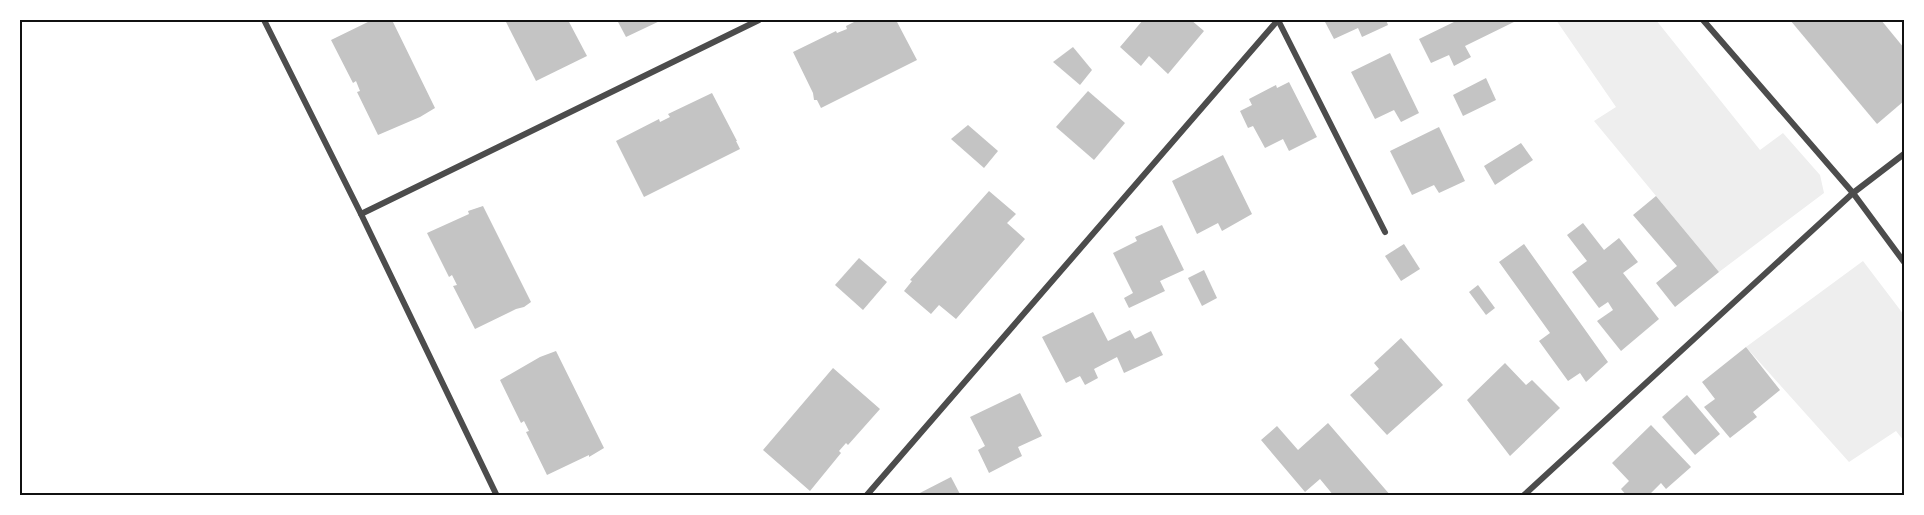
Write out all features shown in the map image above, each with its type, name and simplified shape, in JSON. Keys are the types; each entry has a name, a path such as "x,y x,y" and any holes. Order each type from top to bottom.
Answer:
{"street":[{"path":"264,20 362,214 497,495"},
{"path":"362,214 759,20"},
{"path":"866,495 1278,20 1385,232"},
{"path":"1703,20 1854,193 1905,262"},
{"path":"1523,495 1854,193 1905,154"}],"shaded area":[{"path":"1556,20 1656,20 1760,150 1783,133 1820,175 1824,193 1719,272 1594,121 1616,107"},
{"path":"1863,261 1904,315 1904,441 1896,431 1849,462 1746,347"}],"building":[{"path":"372,20 392,20 435,108 378,135 357,92 360,91 356,81 353,83 331,40"},
{"path":"505,20 568,20 587,56 536,81"},
{"path":"617,20 662,20 626,37"},
{"path":"858,20 896,20 917,60 821,108 817,100 814,100 813,93 793,52 836,31 837,33 847,29 846,26"},
{"path":"1143,20 1191,20 1204,31 1168,74 1149,56 1141,66 1120,47"},
{"path":"1324,20 1386,20 1388,25 1362,37 1358,28 1334,39"},
{"path":"1458,20 1518,20 1465,46 1471,57 1454,66 1449,55 1431,63 1419,39"},
{"path":"1790,20 1881,20 1904,48 1904,101 1877,124"},
{"path":"1073,47 1092,70 1080,85 1053,62"},
{"path":"1390,53 1419,113 1401,122 1394,110 1375,119 1351,72"},
{"path":"1486,78 1496,100 1463,116 1453,95"},
{"path":"1289,82 1317,137 1289,151 1283,139 1265,148 1253,126 1248,128 1240,111 1252,105 1249,99 1276,85 1277,88"},
{"path":"1088,91 1125,123 1094,160 1056,127"},
{"path":"712,93 740,149 644,197 616,141 659,119 660,122 670,117 668,114"},
{"path":"968,125 998,151 984,168 951,139"},
{"path":"1439,127 1465,181 1439,193 1434,185 1412,195 1390,151"},
{"path":"1521,143 1533,160 1495,185 1484,166"},
{"path":"1223,155 1252,214 1222,231 1218,223 1197,234 1172,181"},
{"path":"989,191 1016,214 1007,223 1025,239 956,319 939,305 931,314 904,291 912,281 910,280"},
{"path":"1656,196 1719,272 1675,307 1656,283 1677,266 1633,215"},
{"path":"483,206 531,302 475,329 453,286 457,285 452,275 449,277 427,233 469,214 468,211"},
{"path":"1583,223 1604,250 1619,238 1638,262 1623,273 1659,319 1621,351 1597,321 1613,310 1608,302 1599,308 1572,272 1587,261 1567,235"},
{"path":"1162,225 1184,270 1160,281 1165,291 1129,308 1124,298 1133,293 1113,253 1137,241 1135,237"},
{"path":"1404,244 1420,269 1401,281 1385,256"},
{"path":"1524,244 1608,362 1586,382 1580,373 1568,381 1539,341 1550,333 1499,262"},
{"path":"859,258 887,282 863,310 835,285"},
{"path":"1204,270 1217,298 1202,306 1188,278"},
{"path":"1478,285 1495,308 1486,315 1469,292"},
{"path":"1093,312 1108,341 1130,330 1135,339 1151,331 1163,355 1124,373 1117,357 1094,369 1098,378 1085,385 1080,376 1066,383 1042,337"},
{"path":"1401,338 1443,385 1387,435 1350,395 1379,369 1374,363"},
{"path":"1746,347 1780,390 1753,412 1757,417 1730,438 1704,407 1715,399 1702,382"},
{"path":"556,351 604,448 547,475 526,432 529,431 524,421 521,423 500,380 540,357"},
{"path":"1505,363 1526,385 1532,380 1560,408 1510,456 1467,400"},
{"path":"833,368 880,409 848,445 846,443 839,451 841,453 810,491 763,450"},
{"path":"1020,393 1042,436 1018,447 1022,456 989,473 978,450 985,446 970,417"},
{"path":"1687,395 1720,434 1695,455 1662,417"},
{"path":"1328,423 1391,496 1334,496 1320,479 1305,492 1261,440 1277,426 1298,450"},
{"path":"1651,425 1691,467 1666,489 1661,483 1648,496 1627,496 1621,489 1629,481 1612,463"},
{"path":"951,477 961,496 914,496"}]}
